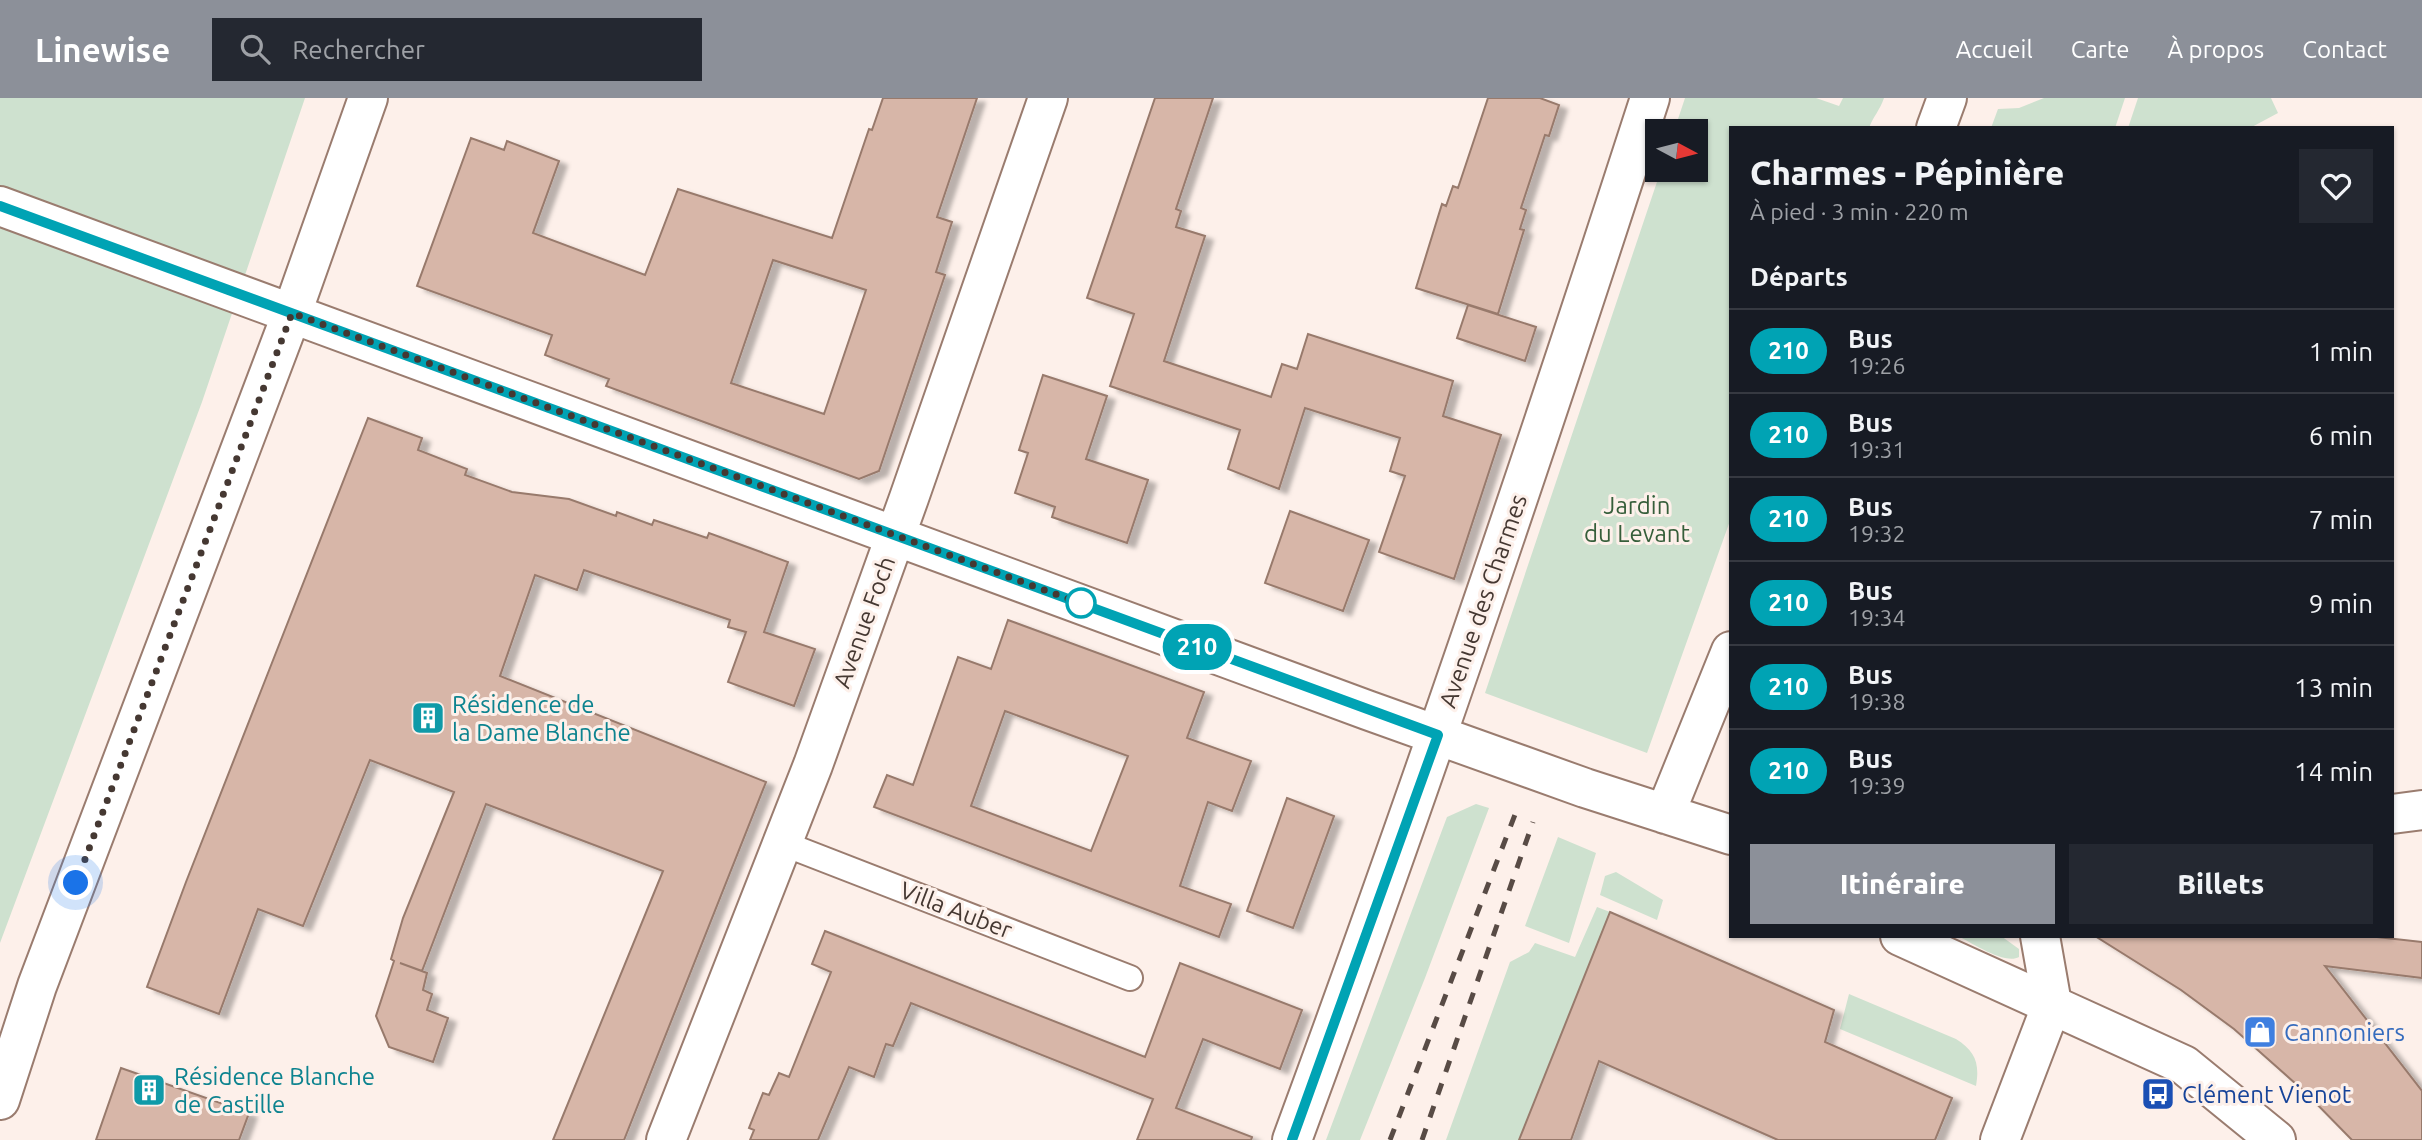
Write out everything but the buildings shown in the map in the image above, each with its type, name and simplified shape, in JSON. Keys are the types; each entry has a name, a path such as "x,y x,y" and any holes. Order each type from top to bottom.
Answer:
{"street":[{"path":"0,1100 37,986 292,313 368,98"},
{"name":"Avenue Foch","path":"666,1140 782,843 895,536 1048,98"},
{"name":"Avenue des Charmes","path":"1292,1140 1438,735 1650,98"},
{"path":"1937,126 1947,98"},
{"path":"0,206 1438,735 1585,788 1729,834"},
{"path":"1665,814 1729,656"},
{"path":"2394,814 2422,810"},
{"path":"1904,938 2184,1065 2276,1140"},
{"path":"2000,1140 2053,1004 2039,938"}],"lane":[{"name":"Villa Auber","path":"782,843 1130,978"}],"green space":[{"path":"0,98 305,98 202,402 0,943"},
{"name":"Jardin du Levant","path":"1685,98 1816,98 1839,106 1843,98 1884,98 1870,126 1729,126 1729,524 1647,753 1485,693 1657,182 1708,182 1708,119 1678,119"},
{"path":"2044,98 2125,98 2116,126 1992,126 1998,109 2019,108"},
{"path":"2138,98 2271,98 2278,113 2254,126 2129,126"},
{"path":"1476,804 1489,808 1360,1140 1326,1140 1447,817"},
{"path":"1558,837 1596,853 1569,943 1525,926"},
{"path":"1616,872 1663,900 1657,920 1600,895 1605,876"},
{"path":"1597,907 1610,912 1519,1140 1446,1140 1510,962 1529,952 1535,943 1575,957"},
{"path":"1962,938 2004,938 2019,949 2019,957 2013,959 1997,956"},
{"path":"1849,994 1956,1039 1975,1058 1976,1086 1840,1029"}],"railway":[{"path":"1390,1140 1516,812"},
{"path":"1422,1140 1533,822"}],"bus line":[{"name":"210","path":"0,206 1438,735 1292,1140"}],"place":[{"name":"Résidence de la Dame Blanche","path":"428,718"},
{"name":"Cannoniers","path":"2260,1032"},
{"name":"Résidence Blanche de Castille","path":"149,1090"},
{"name":"Clément Vienot","path":"2158,1094"}],"route":[{"path":"76,883 292,313 1085,605 1081,603"}]}
